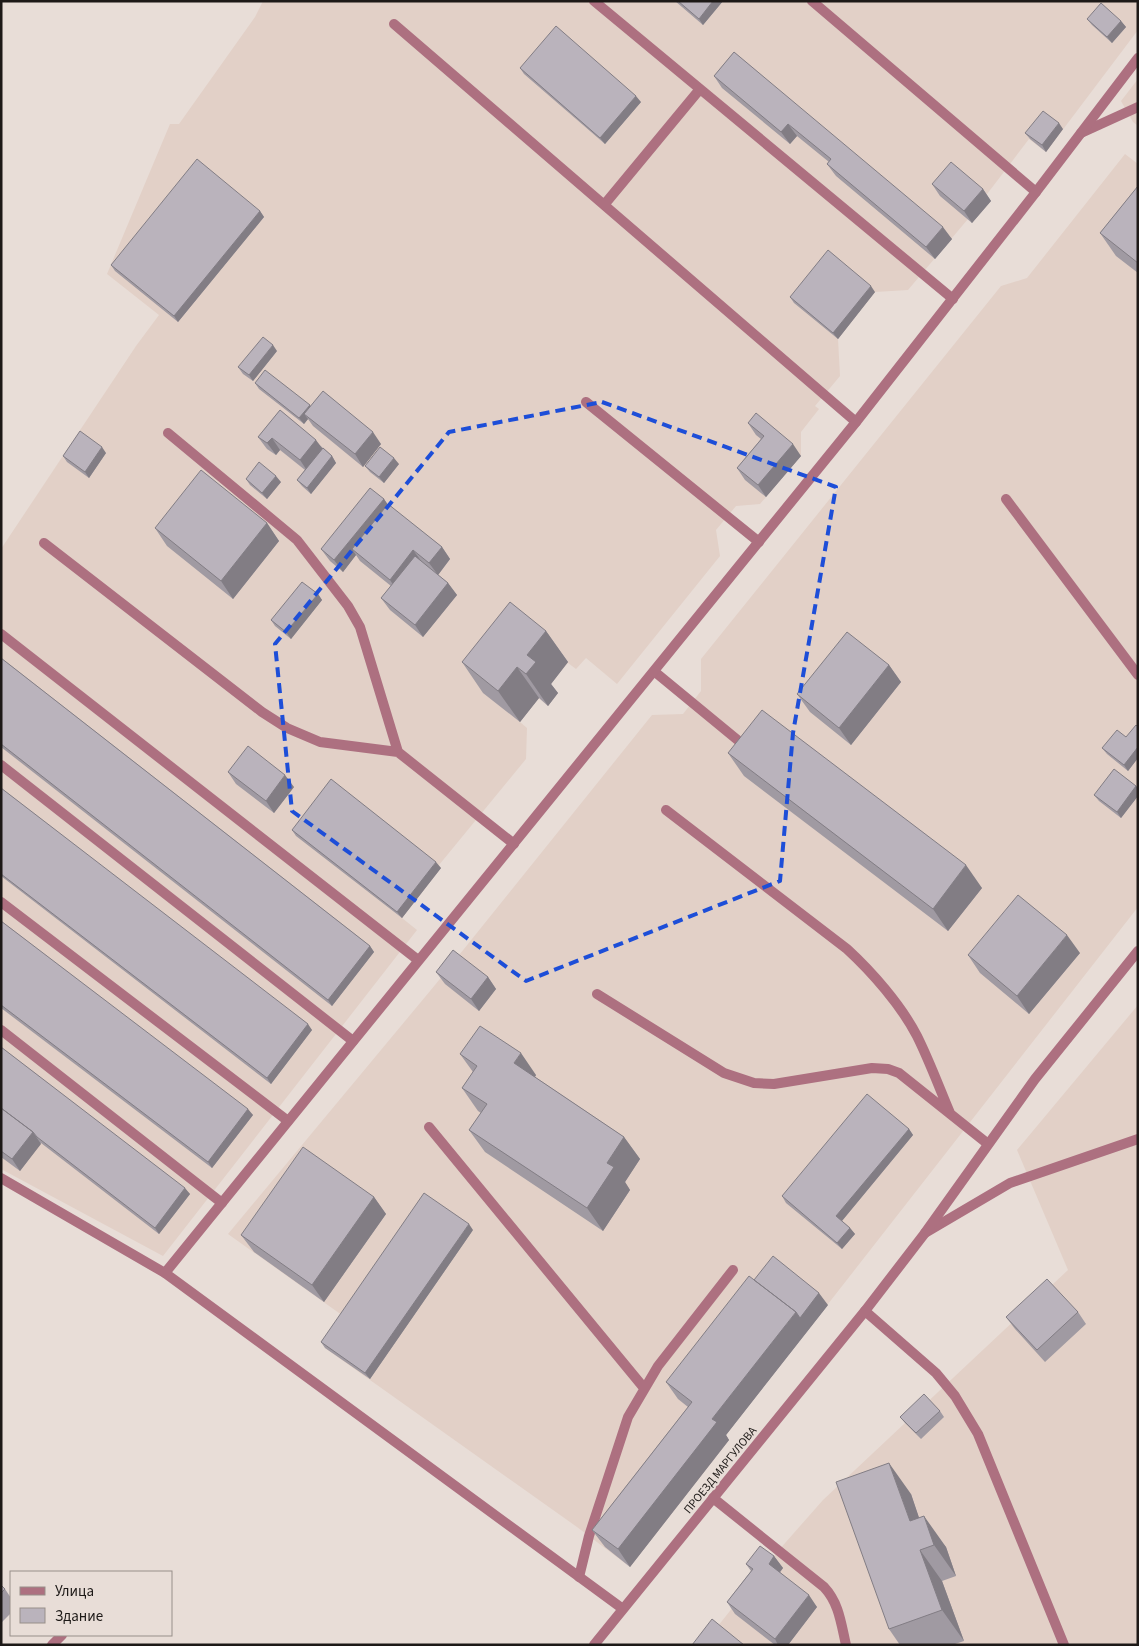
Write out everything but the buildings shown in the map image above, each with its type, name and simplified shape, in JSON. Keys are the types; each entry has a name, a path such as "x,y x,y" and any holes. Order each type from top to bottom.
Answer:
{"street":[{"path":"594,1 953,299"},
{"path":"812,1 1036,192"},
{"path":"394,24 856,422"},
{"path":"165,1273 418,960 655,672 856,422 1138,58"},
{"path":"604,205 700,89"},
{"path":"1081,133 1138,107"},
{"path":"586,402 759,542"},
{"path":"168,433 297,540 348,606 360,627 398,752"},
{"path":"1006,499 1138,675"},
{"path":"44,543 262,712 287,728 320,742 398,752 514,844"},
{"path":"1,634 418,960"},
{"path":"655,672 740,742"},
{"path":"1,765 353,1041"},
{"path":"666,810 847,949 862,963 909,1022 950,1114"},
{"path":"1,902 288,1121"},
{"name":"ПРОЕЗД МАРГУЛОВА","path":"594,1645 865,1310 925,1233 1035,1079 1138,951"},
{"path":"597,994 724,1073 754,1083 774,1084 872,1068 888,1069 899,1073 988,1144"},
{"path":"1,1030 222,1202"},
{"path":"429,1127 644,1388"},
{"path":"925,1233 1010,1183 1138,1138"},
{"path":"1,1178 165,1273 623,1609"},
{"path":"579,1577 589,1536 628,1417 658,1366 733,1270"},
{"path":"865,1310 936,1373 955,1396 978,1434 1064,1645"},
{"path":"713,1498 832,1595 837,1605 846,1645"},
{"path":"52,1645 61,1636"}],"highlighted area":[{"path":"602,402 836,487 793,733 780,881 526,981 292,811 275,644 449,432"}],"shaded area":[{"path":"263,1 1138,1 1138,30 1046,152 1029,139 968,219 908,290 875,292 838,339 840,376 815,406 819,409 801,432 801,456 760,504 736,506 716,530 720,556 617,684 586,658 576,669 568,663 549,686 558,693 548,706 539,698 520,722 527,728 526,759 439,865 441,868 402,918 417,930 163,1256 1,1169 1,549 136,346 159,315 107,274 170,124 179,124 255,17"},
{"path":"1138,79 1138,126 1133,122 1121,101"},
{"path":"1125,154 1138,164 1138,907 725,1436 729,1440 630,1567 577,1527 325,1348 346,1318 228,1234 435,985 652,715 683,714 701,691 701,659 1001,286 1027,278"},
{"path":"1138,1005 1138,1645 703,1645 771,1559 823,1500 1068,1270 1017,1150"}]}
